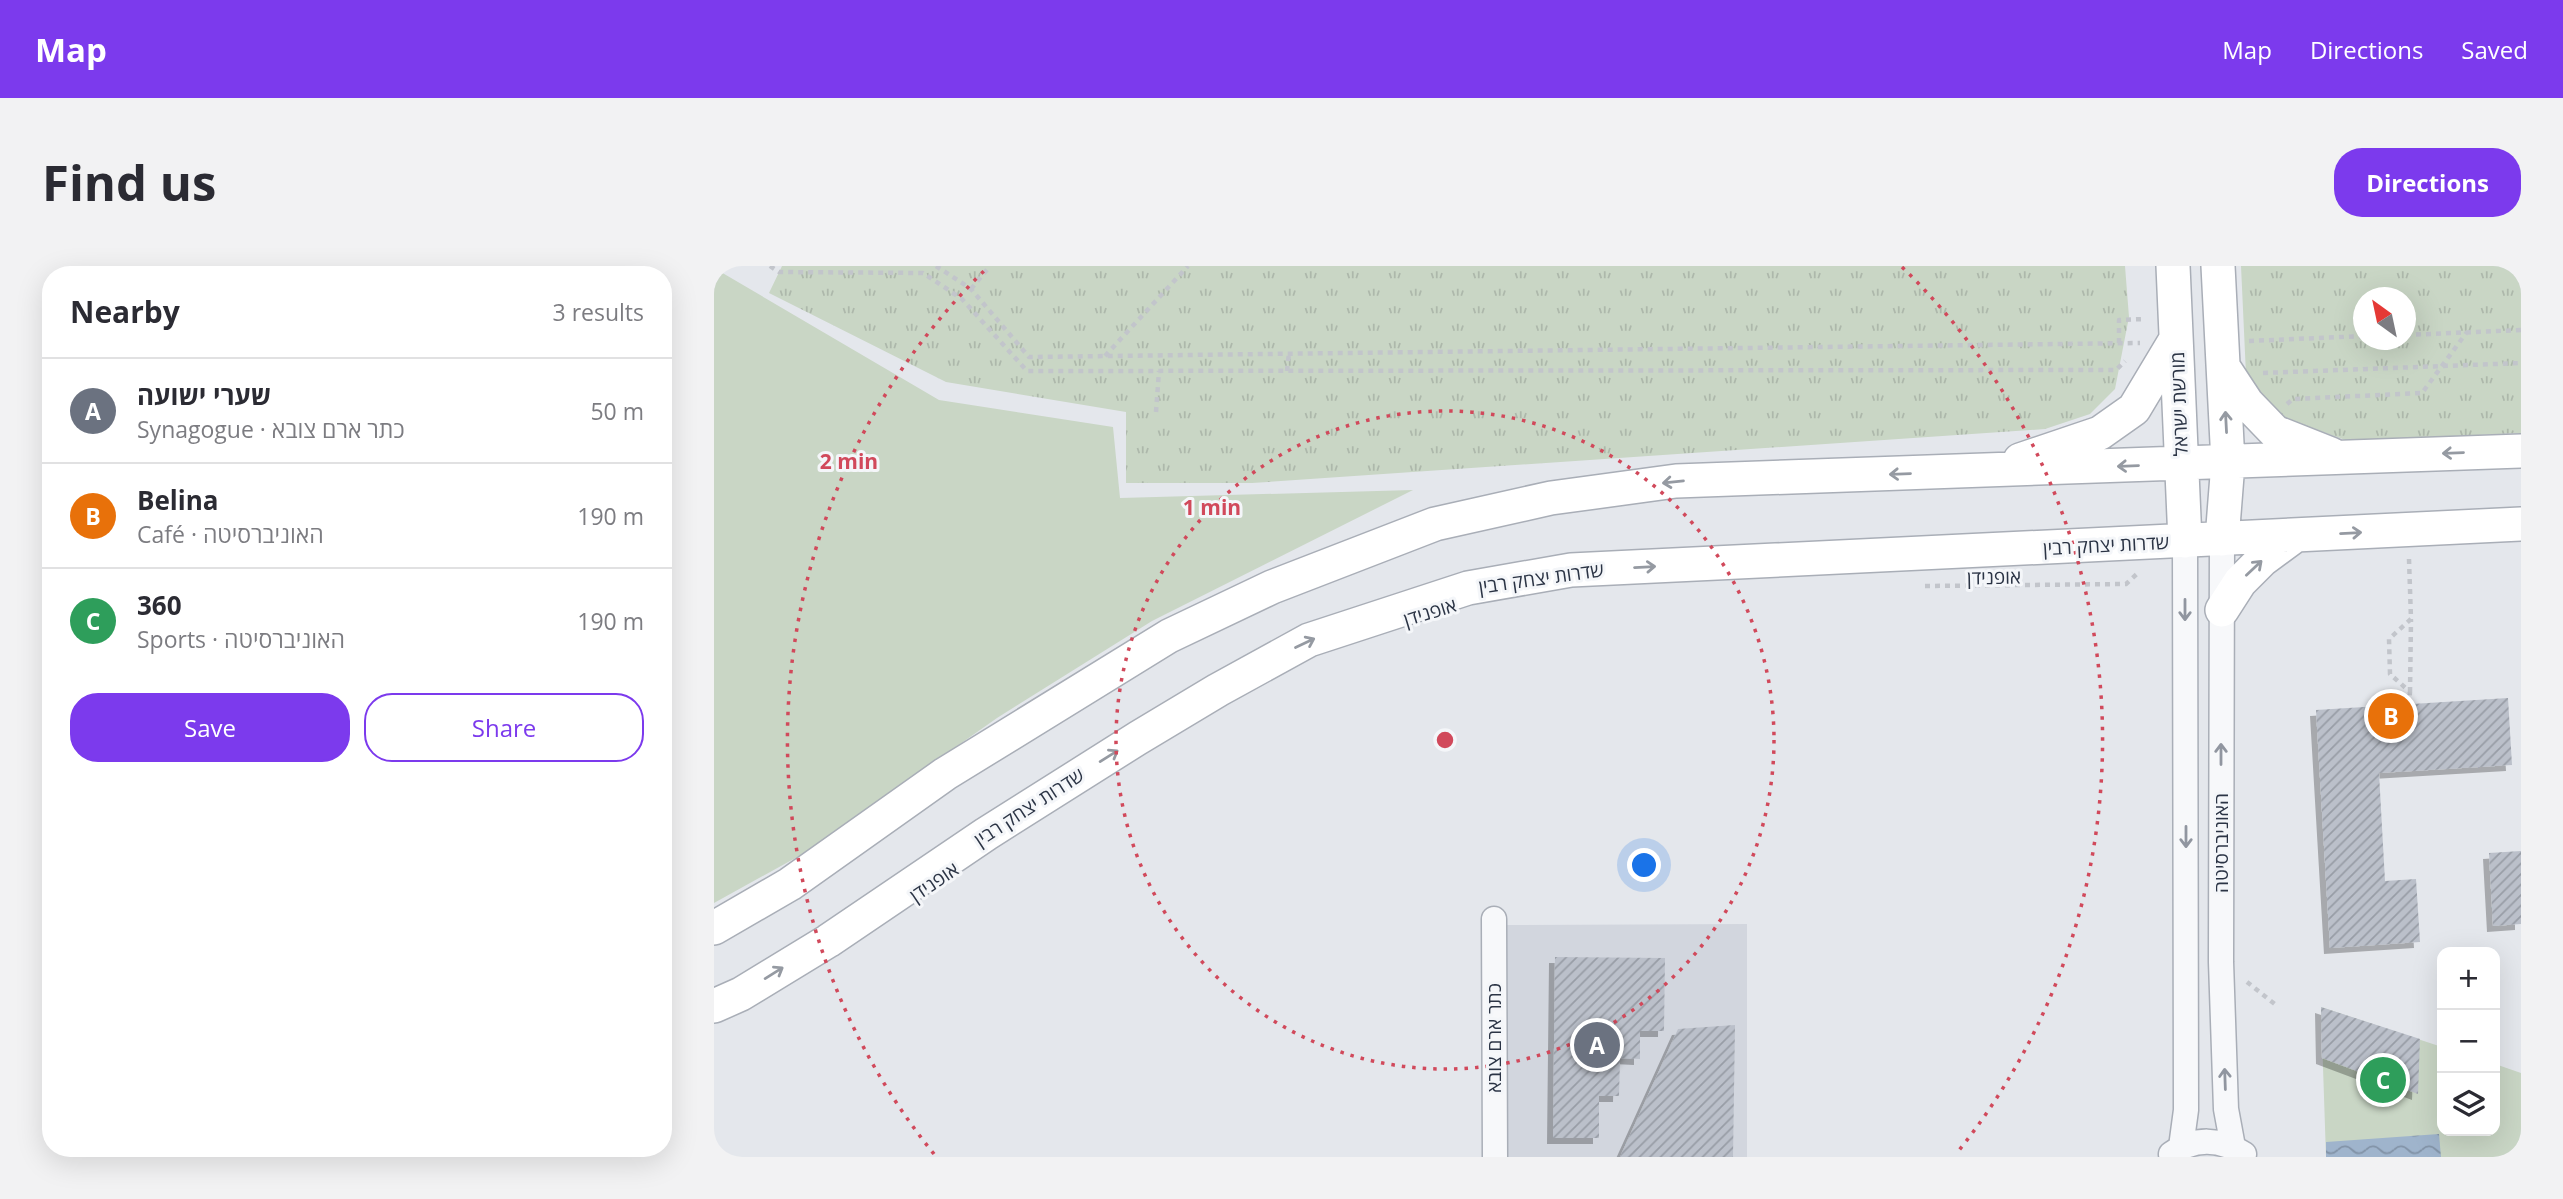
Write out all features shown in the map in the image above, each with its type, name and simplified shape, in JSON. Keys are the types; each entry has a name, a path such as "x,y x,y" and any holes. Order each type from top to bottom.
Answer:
{"main road":[{"name":"מורשת ישראל","path":"2164,549 2182,464 2166,333 2172,266"},
{"path":"2218,266 2236,359 2248,403 2275,432 2340,458"},
{"path":"1984,471 2100,433 2134,409 2166,333"},
{"path":"2222,539 2236,359"},
{"path":"714,928 790,884 945,774 1168,636 1272,587 1435,524 1550,498 1676,481 2521,451"},
{"name":"שדרות יצחק רבין","path":"714,1006 741,994 828,941 986,834 1218,690 1308,640 1468,588 1571,570 2164,549 2222,539 2521,524"},
{"path":"2222,610 2240,582 2262,560 2296,536"}],"street":[{"name":"האוניברסיטה","path":"2222,539 2221,961 2227,1110 2240,1152"},
{"name":"האוניברסיטה","path":"2164,549 2186,1111 2174,1152"},
{"name":"כתר ארם צובא","path":"1494,919 1495,1157"},
{"path":"2174,1152 2198,1142 2216,1141 2240,1152"}],"path":[{"path":"770,266 779,272 923,272 962,299 1027,371 2116,370 2126,361"},
{"path":"936,266 971,289 1029,357 1027,371"},
{"path":"971,289 990,266"},
{"path":"1105,356 1188,266"},
{"path":"2119,343 2119,320 2166,333"},
{"path":"2416,335 2521,330"},
{"path":"2265,421 2293,399 2421,393 2467,332"},
{"path":"1029,357 2119,343 2166,333"},
{"path":"2137,352 2166,333"},
{"path":"2236,359 2244,341 2353,337"},
{"path":"1287,371 1289,353"},
{"path":"2260,373 2521,363"},
{"path":"1156,412 1159,371"},
{"path":"2407,530 2411,619 2409,704"},
{"path":"2124,574 2164,549"},
{"path":"1918,586 2126,584 2164,549"},
{"path":"2410,692 2390,674 2389,639 2411,619"}],"shaded area":[{"path":"1747,924 1747,1157 1507,1157 1507,925"}],"green space":[{"path":"782,266 2125,266 2129,317 2115,389 2090,414 2045,429 1252,483 1126,483 1126,412 946,382 769,293"},
{"path":"2241,266 2521,266 2521,433 2348,441 2276,415 2246,375"},
{"path":"714,268 939,400 1113,427 1120,498 1413,490 1152,621 997,718 808,851 714,903"},
{"path":"2321,1007 2437,1045 2437,1136 2500,1136 2500,1066 2521,1073 2521,1157 2326,1157"}],"water":[{"path":"2437,1134 2441,1157 2326,1157 2326,1142"}],"building":[{"path":"2508,698 2512,765 2379,773 2385,881 2416,879 2420,942 2330,948 2316,710"},
{"path":"2521,851 2521,924 2493,926 2489,853"},
{"path":"1555,957 1665,958 1664,1031 1640,1031 1640,1059 1620,1058 1619,1096 1599,1096 1599,1138 1553,1138"},
{"path":"2321,1007 2420,1039 2418,1094 2322,1058"},
{"path":"1735,1025 1733,1157 1620,1157 1678,1029"}],"place":[{"name":"Belina","path":"2391,716"},
{"name":"שערי ישועה","path":"1597,1045"},
{"name":"360","path":"2383,1080"}]}
